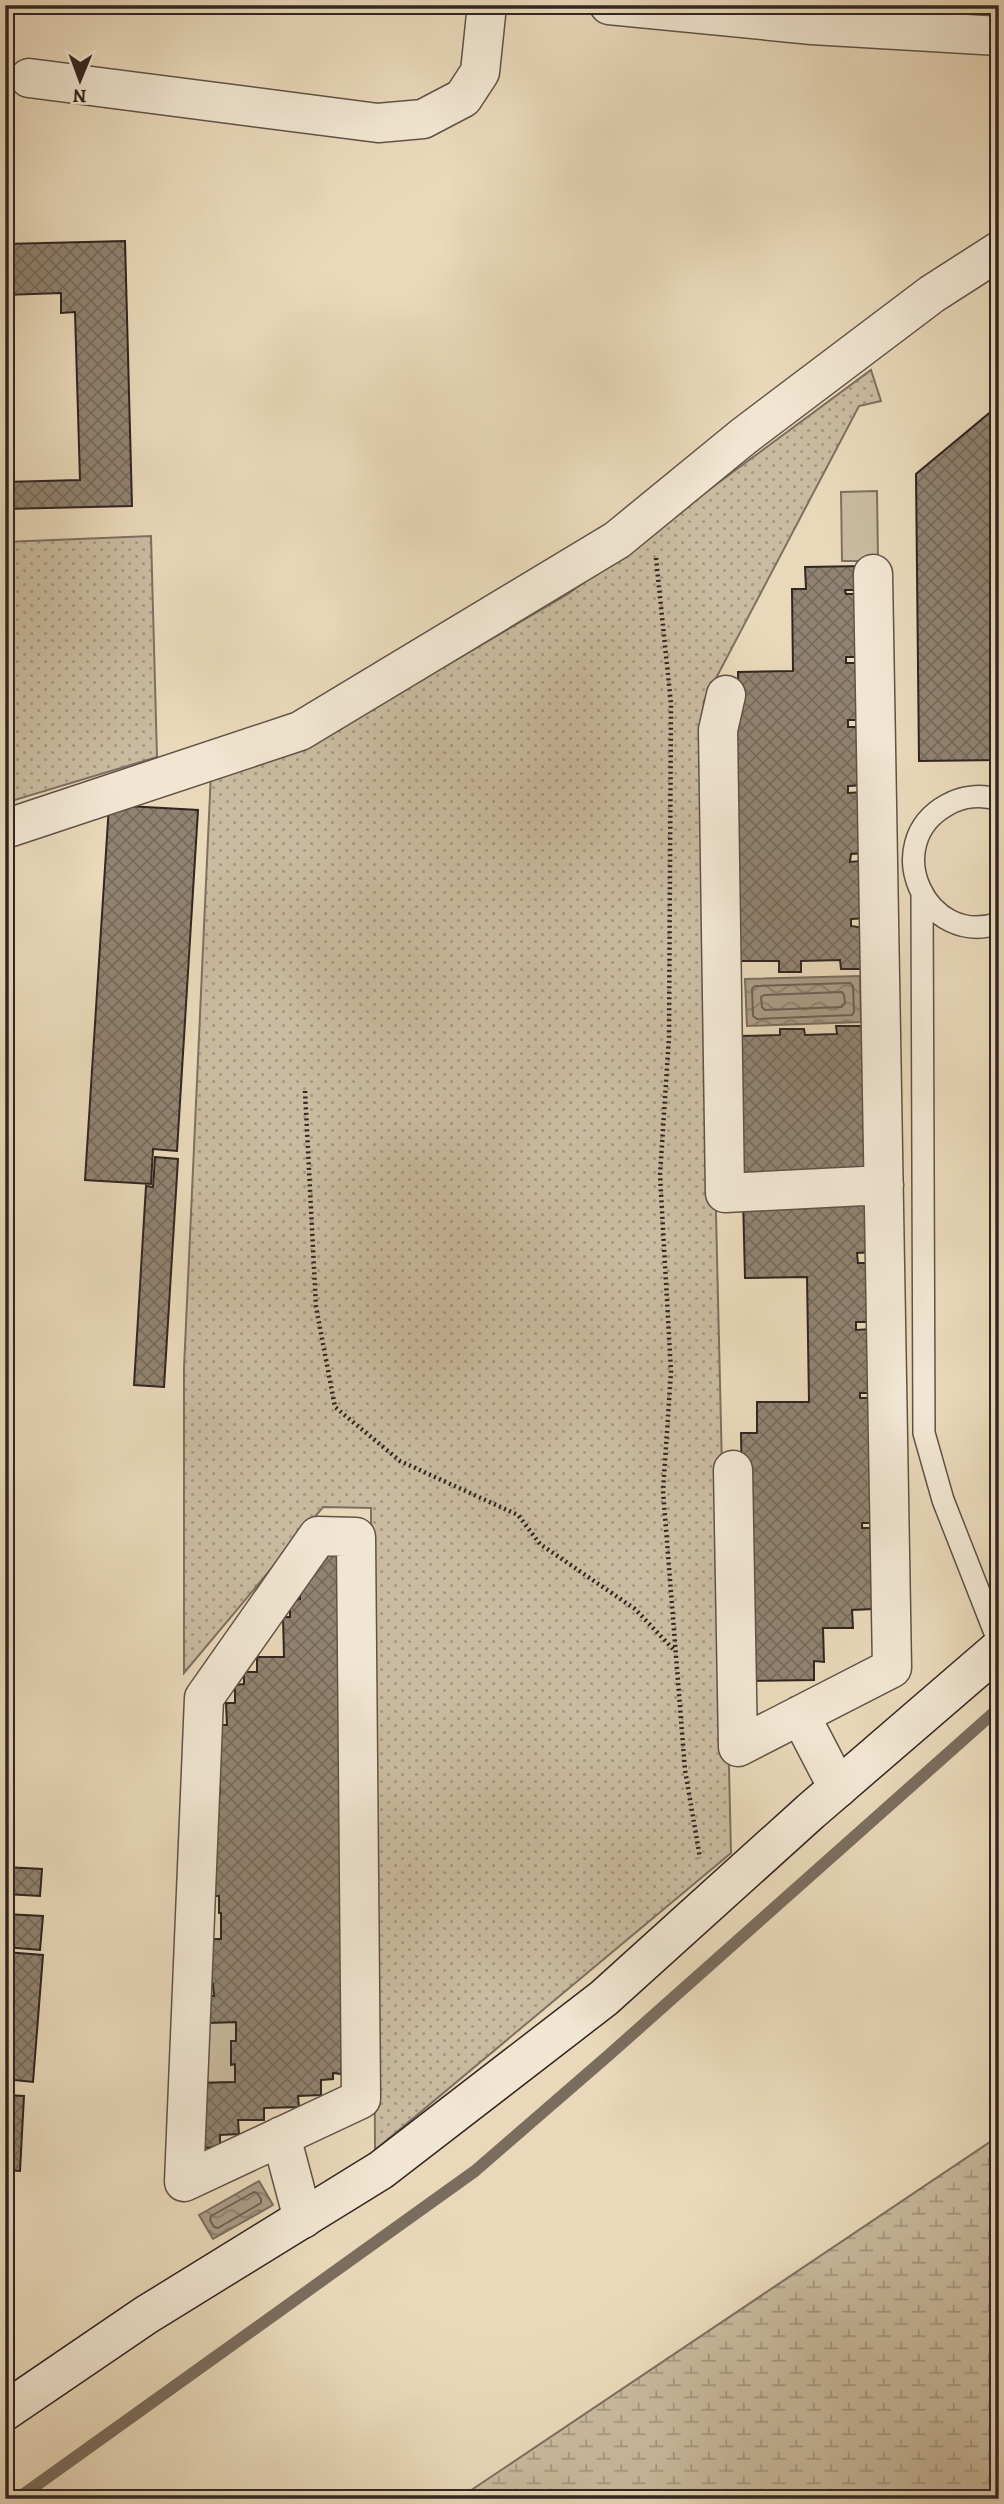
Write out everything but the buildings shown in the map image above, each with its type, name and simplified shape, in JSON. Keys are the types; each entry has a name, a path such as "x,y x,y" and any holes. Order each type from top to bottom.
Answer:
{"street":[{"path":"29,78 378,123 423,119 463,98 480,72 487,5"},
{"path":"608,5 812,25 999,36"},
{"path":"5,829 300,732 617,540 744,436 898,319 999,251"},
{"path":"733,1470 738,1747 892,1668 873,574"},
{"path":"726,695 718,730 725,1193 884,1185"},
{"path":"318,1536 356,1536 361,2099 281,2136 184,2182 204,1698 318,1536"},
{"path":"5,2411 146,2315 381,2170 604,1998 838,1788 999,1649"},
{"path":"800,1715 838,1788"},
{"path":"281,2136 303,2219"}],"lane":[{"path":"999,800 974,796 954,800 937,810 924,825 915,843 912,862 916,882 938,913 954,922 971,926 991,926 999,923"},
{"path":"922,893 924,1433 943,1500 999,1643"}],"path":[{"path":"652,512 671,704 669,1037 660,1175 671,1372 663,1491 685,1770 701,1867 720,1894"},
{"path":"305,1091 316,1307 335,1407 400,1461 518,1515 540,1544 635,1609 676,1651"}],"green space":[{"path":"871,370 881,401 859,406 704,701 731,1853 375,2150 371,1508 323,1507 184,1673 184,1368 211,772 336,730 568,594"},
{"path":"877,491 878,561 842,561 841,492"},
{"path":"151,536 157,757 5,803 5,542"},
{"path":"236,2022 236,2041 231,2042 231,2064 235,2064 235,2082 199,2083 205,2023"},
{"path":"999,2136 999,2499 458,2499"}],"water":[{"path":"860,976 861,1022 747,1026 745,979"},
{"path":"259,2181 273,2205 213,2239 199,2215"}],"waterway":[{"path":"17,2499 475,2171 999,1708"}]}
